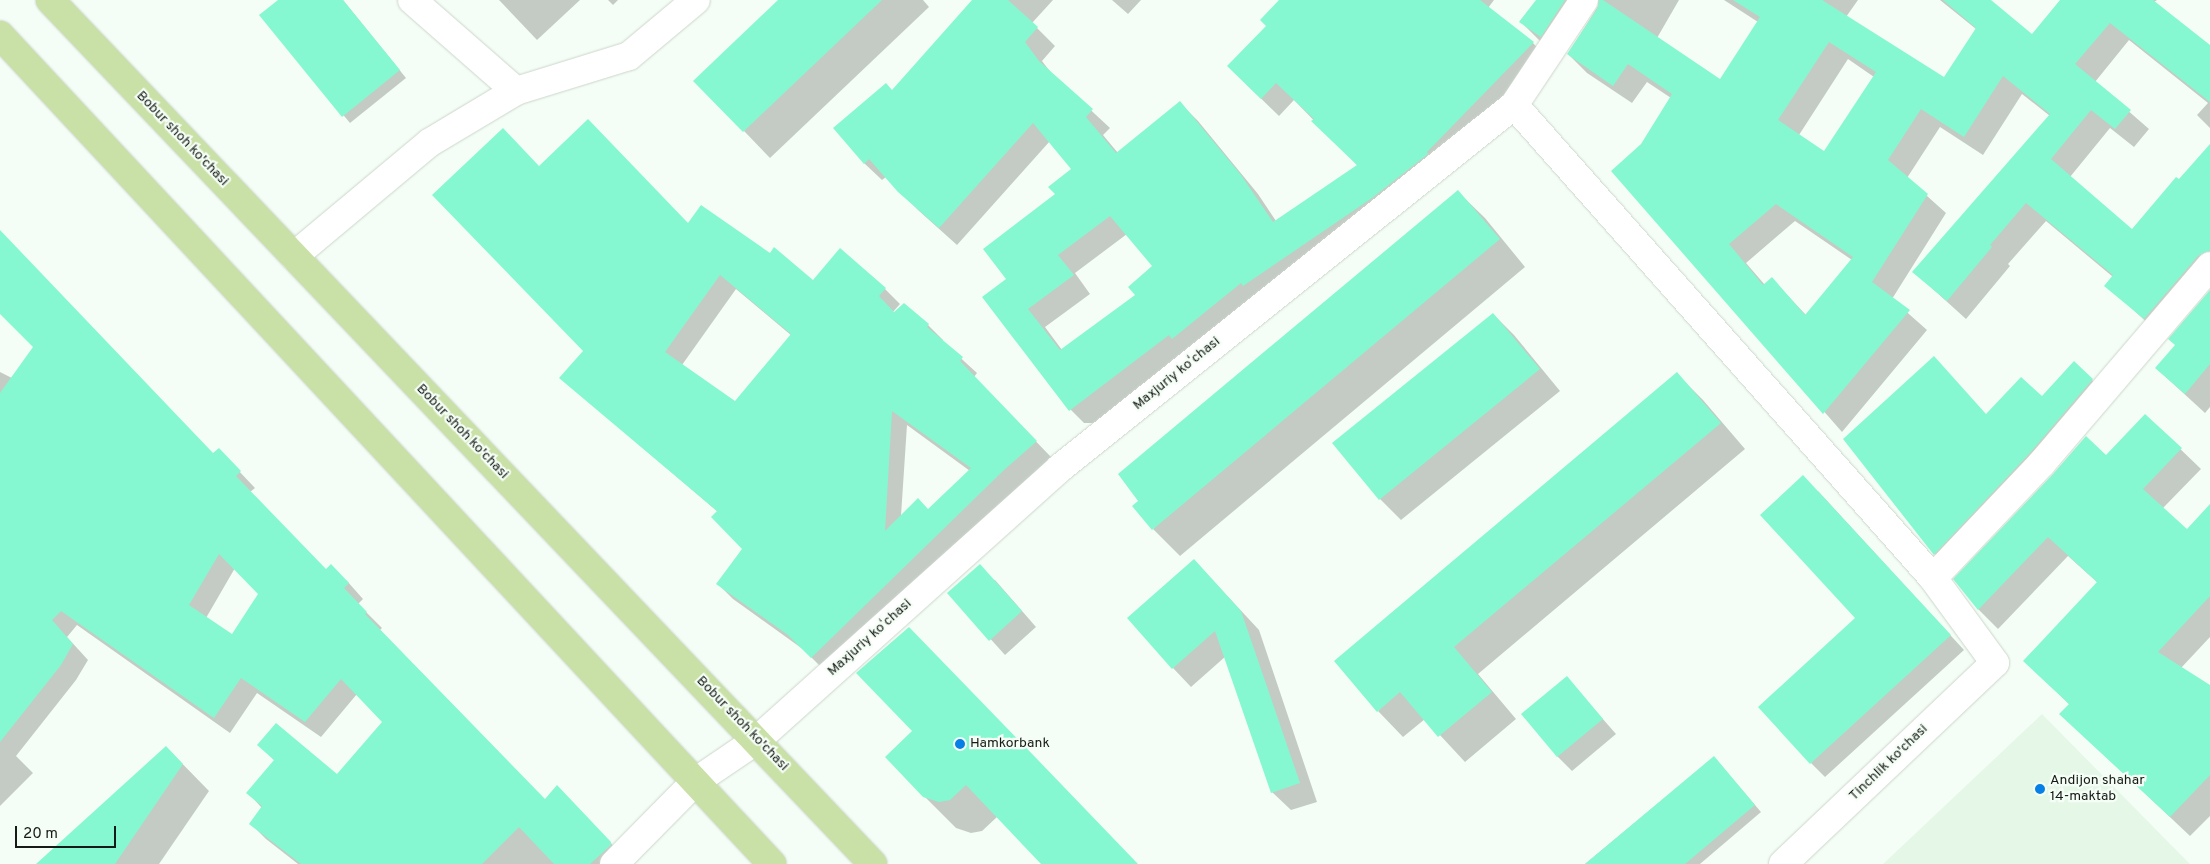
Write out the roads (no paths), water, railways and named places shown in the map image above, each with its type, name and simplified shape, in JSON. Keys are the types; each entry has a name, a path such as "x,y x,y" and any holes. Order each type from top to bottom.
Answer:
{"main road":[{"name":"Bobur shoh ko'chasi","path":"50,0 757,740 873,864"},
{"path":"0,35 772,864"}],"street":[{"path":"412,0 516,91"},
{"path":"294,256 429,143 516,91 630,56 696,0"},
{"name":"Maxjuriy koʻchasi","path":"614,864 695,782 757,740 1060,468 1514,105 1584,0"},
{"path":"1514,105 1933,578 2042,463 2210,266"},
{"name":"Tinchlik ko'chasi","path":"1783,864 1995,663 1933,578"}],"place":[{"name":"Hamkorbank","path":"960,744"},
{"name":"Andijon shahar 14-maktab","path":"2040,789"}]}
